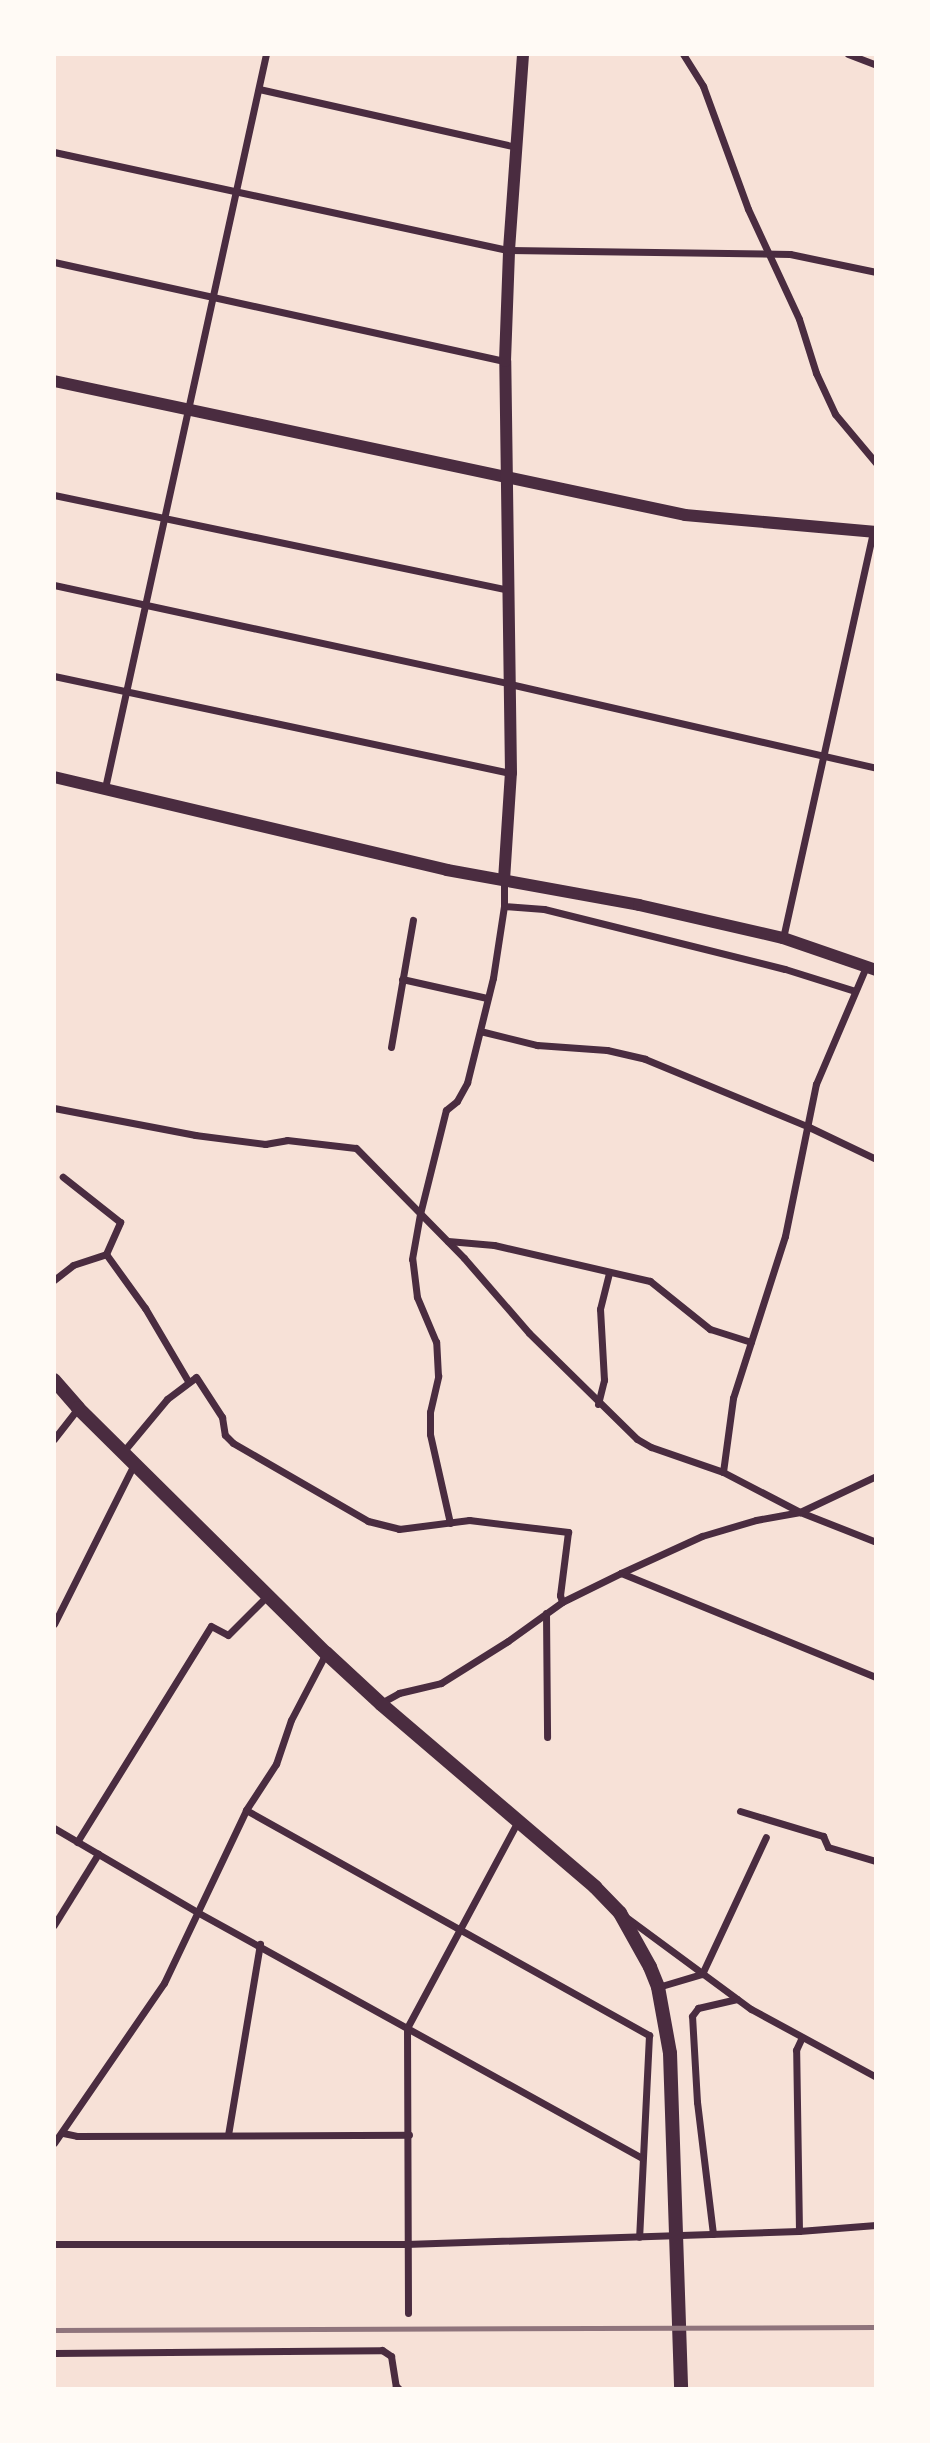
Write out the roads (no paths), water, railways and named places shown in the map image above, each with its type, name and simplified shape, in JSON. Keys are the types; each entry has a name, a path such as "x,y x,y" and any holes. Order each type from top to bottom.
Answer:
{"main road":[{"path":"54,1380 78,1408 326,1653 596,1887 620,1913 658,1987 670,2053 681,2389"}],"street":[{"path":"105,788 148,605 266,54"},
{"path":"450,1523 430,1434 430,1412 438,1376 436,1342 412,1279 412,1259 419,1214 446,1110 457,1101 467,1083 487,998 504,906 511,773 505,360 509,250 523,54"},
{"path":"683,54 703,86 767,254 799,319 816,373 835,414 876,463"},
{"path":"848,54 876,65"},
{"path":"259,89 518,147"},
{"path":"54,152 509,250 790,254 876,272"},
{"path":"54,262 505,360"},
{"path":"54,381 685,515 874,532 783,938"},
{"path":"54,495 508,590"},
{"path":"54,585 510,684 876,768"},
{"path":"54,676 511,773"},
{"path":"54,777 447,870 639,905 783,938 871,969 855,991 816,1084 785,1236 733,1398 723,1472"},
{"path":"504,906 544,909 785,969 855,991"},
{"path":"391,1047 412,920"},
{"path":"402,979 487,998"},
{"path":"480,1031 537,1045 607,1050 645,1059 809,1127 876,1159"},
{"path":"54,1108 195,1135 265,1144 287,1140 356,1147 447,1241 529,1333 598,1404 637,1439 651,1447 723,1472 800,1513 876,1542"},
{"path":"54,1280 73,1265 106,1254 120,1223 63,1177"},
{"path":"447,1241 494,1245 650,1282 710,1329 751,1342"},
{"path":"106,1254 145,1308 188,1381"},
{"path":"598,1404 604,1380 600,1309 609,1274"},
{"path":"123,1452 167,1399 196,1377 222,1417 225,1435 233,1443 369,1521 399,1529 493,1521 568,1531 560,1595 562,1602"},
{"path":"54,1439 78,1408"},
{"path":"54,1624 134,1463"},
{"path":"381,1703 399,1693 441,1683 562,1602 621,1573 702,1536 756,1520 800,1513 876,1476"},
{"path":"621,1573 876,1677"},
{"path":"77,1842 211,1626 228,1636 268,1595"},
{"path":"546,1613 547,1737"},
{"path":"57,2137 164,1983 246,1810 276,1764 291,1720 326,1653"},
{"path":"246,1810 649,2035 639,2237"},
{"path":"740,1811 823,1836 828,1847 876,1861"},
{"path":"408,2312 407,2028 458,1929 519,1821"},
{"path":"54,1828 197,1912 260,1944 642,2158"},
{"path":"658,1987 702,1974 766,1837"},
{"path":"54,1925 98,1854"},
{"path":"620,1913 737,1999 876,2077"},
{"path":"228,2135 260,1944"},
{"path":"713,2234 697,2102 692,2016 698,2008 737,1999"},
{"path":"799,2231 796,2050 802,2037"},
{"path":"57,2137 409,2135"},
{"path":"54,2244 407,2244 799,2231 876,2225"},
{"path":"54,2353 382,2350 391,2356 396,2386 399,2389"}],"railway":[{"path":"54,2330 876,2327"}]}
